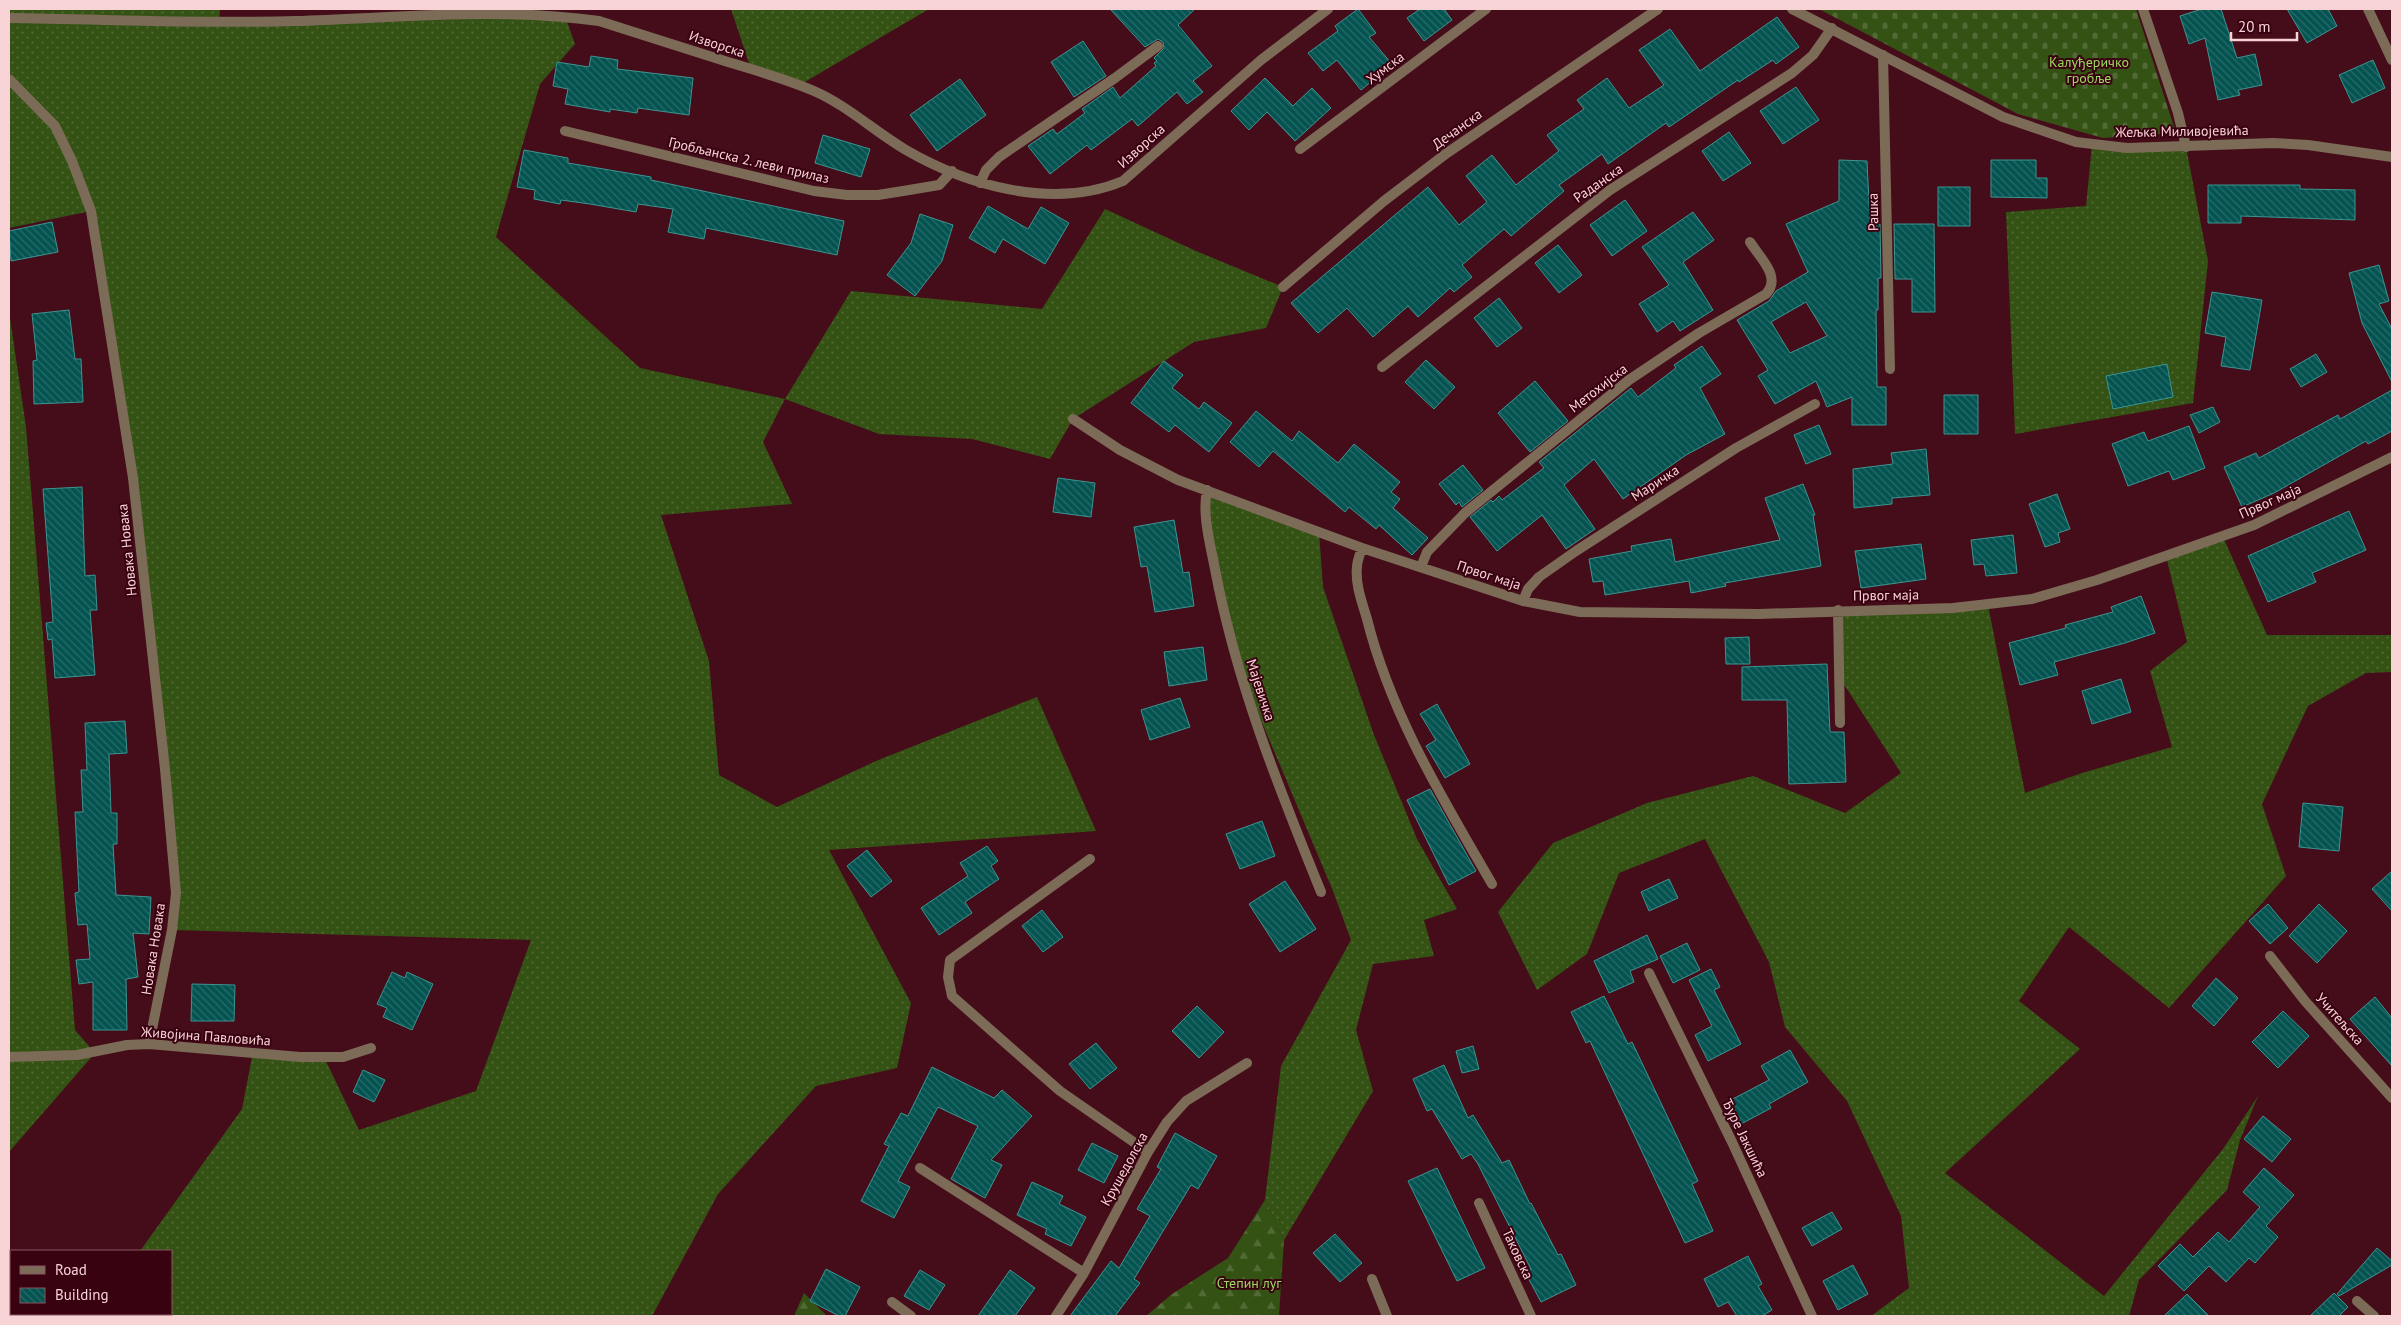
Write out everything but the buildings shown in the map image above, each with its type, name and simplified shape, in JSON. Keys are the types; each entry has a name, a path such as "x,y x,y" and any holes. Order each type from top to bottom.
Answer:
{"street":[{"name":"Изворска","path":"9,18 219,23 495,15 565,16 599,21 814,91 848,109 906,150 980,183 1026,191 1076,193 1101,190 1123,181 1261,60 1328,9"},
{"name":"Хумска","path":"1300,149 1486,9"},
{"name":"Дечанска","path":"1283,287 1384,201 1447,153 1658,9"},
{"name":"Жељка Миливојевића","path":"1792,9 2003,117 2053,136 2076,142 2127,148 2273,144 2308,145 2392,157"},
{"path":"2143,9 2175,104 2186,147"},
{"path":"2368,9 2392,60"},
{"name":"Раданска","path":"1382,367 1610,190 1792,73 1813,55 1832,28"},
{"path":"980,183 986,170 999,157 1115,78 1158,46"},
{"name":"Рашка","path":"1883,55 1890,369"},
{"name":"Новака Новака","path":"9,79 54,126 72,161 91,211 131,468 166,778 176,893 172,930 150,1044"},
{"name":"Гробљанска 2. леви прилаз","path":"565,131 814,191 847,195 878,195 926,188 939,185 952,171"},
{"name":"Метохијска","path":"1421,567 1427,552 1465,513 1629,380 1699,333 1766,294 1773,285 1772,276 1750,242"},
{"name":"Маричка","path":"1523,601 1528,589 1539,577 1576,551 1736,448 1816,404"},
{"name":"Првог маја","path":"1073,419 1148,466 1207,490 1362,548 1523,601 1580,612 1722,615 1988,605 2053,594 2254,525 2392,457"},
{"name":"Мајевичка","path":"1207,490 1205,502 1212,555 1236,662 1278,786 1321,892"},
{"path":"1362,548 1356,566 1358,588 1384,675 1406,729 1433,782 1492,884"},
{"path":"1838,610 1840,722"},
{"path":"1090,860 950,960 948,977 952,996 1053,1084 1148,1152"},
{"name":"Учитељска","path":"2270,956 2305,1001 2392,1098"},
{"name":"Ђуре Јакшића","path":"1649,972 1732,1142 1812,1316"},
{"name":"Живојина Павловића","path":"9,1057 77,1055 127,1045 150,1044 300,1057 343,1057 371,1048"},
{"name":"Крушедолска","path":"1056,1316 1084,1273 1148,1152 1167,1122 1186,1101 1247,1063"},
{"path":"920,1168 1084,1273"},
{"name":"Таковска","path":"1479,1203 1531,1316"},
{"path":"1372,1279 1387,1316"},
{"path":"2357,1300 2374,1316"},
{"path":"892,1302 911,1316"}],"green space":[{"path":"9,9 220,9 219,22 565,16 575,44 540,84 496,237 640,368 785,399 763,442 792,504 661,515 709,661 719,775 777,807 876,761 1037,697 1096,831 829,850 911,1003 897,1068 816,1086 718,1194 652,1316 94,1316 172,1315 172,1250 141,1250 242,1109 253,1052 324,1057 359,1130 476,1091 531,940 172,930 174,851 111,330 91,211 9,228 9,75 22,88 9,72"},
{"path":"731,9 929,9 798,86 751,69"},
{"name":"Калуђеричко гробље","path":"1819,9 2136,9 2176,133 2103,138 2018,114"},
{"path":"2092,145 2186,147 2208,261 2193,403 2015,434 2006,212 2086,206"},
{"path":"1105,209 1196,251 1283,287 1266,328 1194,342 1073,419 1050,459 972,439 879,434 785,399 851,291 1042,309"},
{"path":"9,311 26,427 75,1030 95,1053 9,1152"},
{"path":"1207,490 1319,532 1323,587 1374,735 1417,839 1457,909 1424,920 1434,956 1373,964 1356,1030 1373,1091 1284,1240 1265,1200 1281,1066 1351,940 1333,891 1237,663 1213,555"},
{"path":"2223,537 2267,635 2392,635 2392,672 2366,673 2308,706 2262,804 2286,876 2169,1008 2069,927 2019,1001 2080,1049 1945,1173 2104,1296 2223,1149 2258,1096 2240,1140 2227,1190 2139,1280 2129,1316 1871,1316 1909,1288 1901,1216 1847,1101 1785,1027 1769,962 1705,839 1619,873 1587,954 1537,990 1498,912 1553,843 1647,803 1753,776 1845,813 1901,773 1838,675 1838,610 1988,605 2025,793 2082,773 2172,747 2150,671 2187,642 2166,556"},
{"name":"Степин луг","path":"1265,1200 1284,1240 1279,1316 1146,1316 1172,1294 1228,1258"},
{"path":"804,1293 827,1316 794,1316"}]}
